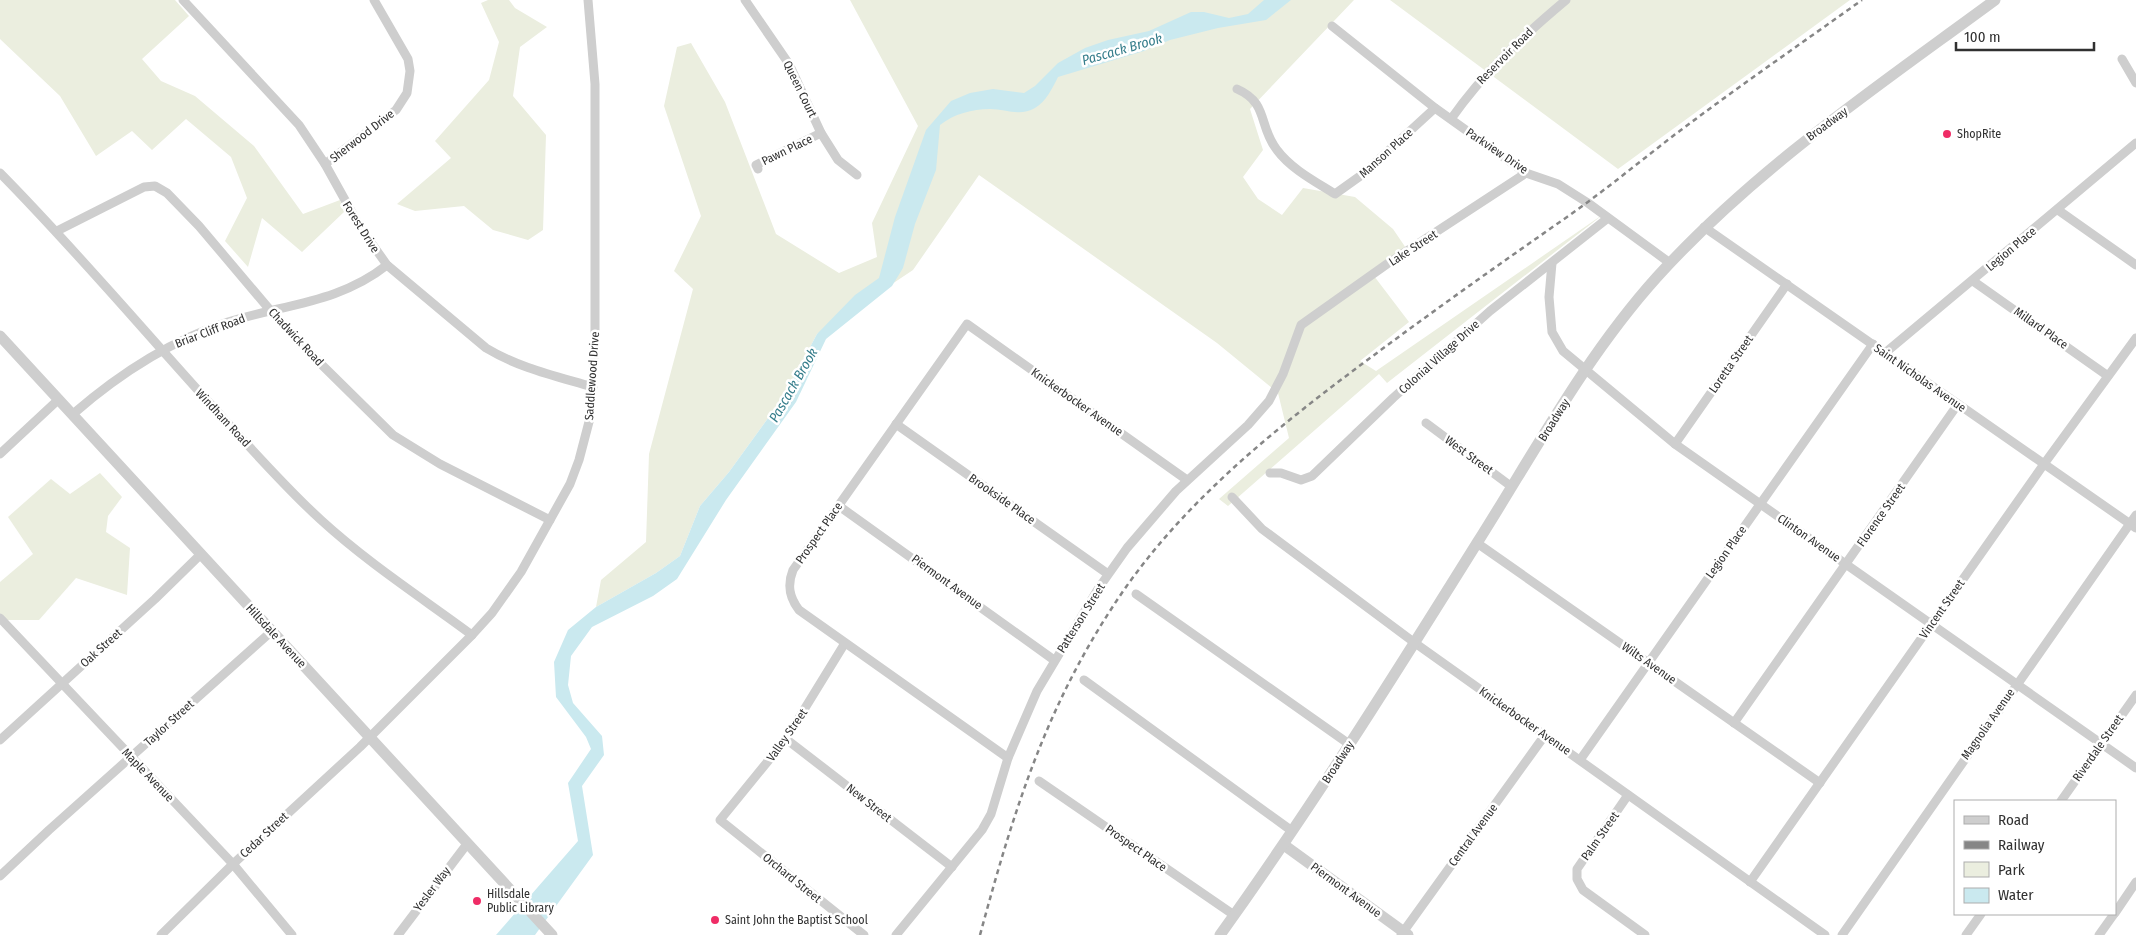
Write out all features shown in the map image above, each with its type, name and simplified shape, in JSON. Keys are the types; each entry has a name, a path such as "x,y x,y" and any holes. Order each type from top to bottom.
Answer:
{"street":[{"name":"Forest Drive","path":"183,0 294,120 325,164 360,227 387,265 400,278 493,352 519,365 593,387"},
{"name":"Sherwood Drive","path":"325,164 396,110 407,93 410,71 408,60 376,0"},
{"name":"Saddlewood Drive","path":"370,738 472,635 508,592 550,520 580,460 590,418 593,387 597,284 595,84 588,0"},
{"name":"Queen Court","path":"745,0 789,64 821,133 838,160 858,176"},
{"name":"Reservoir Road","path":"1451,119 1470,93 1508,50 1566,0"},
{"name":"Broadway","path":"1220,935 1284,845 1415,643 1586,368 1634,305 1704,227 1736,197 1799,144 1995,0"},
{"name":"Parkview Drive","path":"1332,26 1435,108 1526,173 1558,184 1670,263"},
{"path":"2122,59 2136,83"},
{"name":"Manson Place","path":"1237,89 1248,94 1258,104 1270,140 1282,156 1335,194 1363,174 1435,108"},
{"name":"Pawn Place","path":"758,168 756,165 821,133"},
{"name":"Legion Place","path":"1885,353 2058,210 2136,142"},
{"name":"Windham Road","path":"0,173 57,231 161,351 273,472 322,521 385,571 472,635"},
{"name":"Lake Street","path":"1301,325 1387,264 1526,173"},
{"name":"Chadwick Road","path":"57,231 144,186 156,186 167,193 200,226 270,310 322,365 393,434 440,464 550,520"},
{"path":"2058,210 2136,265"},
{"name":"Colonial Village Drive","path":"1270,473 1281,473 1301,480 1312,476 1393,398 1490,311 1608,218"},
{"name":"Saint Nicholas Avenue","path":"1704,227 2133,526"},
{"name":"Clinton Avenue","path":"1552,263 1549,297 1552,332 1563,351 1586,368 1675,444 2136,768"},
{"name":"Briar Cliff Road","path":"73,414 125,372 161,351 226,323 343,292 371,278 387,265"},
{"name":"Millard Place","path":"1972,281 2108,376"},
{"name":"Loretta Street","path":"1675,444 1787,284"},
{"name":"Prospect Place","path":"967,324 793,570 789,588 793,603 799,610 1008,758"},
{"name":"Knickerbocker Avenue","path":"967,324 1187,480"},
{"name":"Patterson Street","path":"896,935 982,830 991,814 1008,758 1021,724 1054,660 1108,574 1151,519 1187,480 1248,425 1269,401 1283,374 1301,325"},
{"name":"Hillsdale Avenue","path":"0,336 550,933"},
{"name":"Vincent Street","path":"1750,882 2044,464 2136,338"},
{"name":"Legion Place","path":"1580,760 1872,344"},
{"path":"0,454 59,399"},
{"name":"Florence Street","path":"1734,723 1958,404"},
{"name":"West Street","path":"1426,423 1512,487"},
{"name":"Brookside Place","path":"896,424 1108,574"},
{"name":"Knickerbocker Avenue","path":"1232,497 1262,529 1415,643 1825,935"},
{"name":"Piermont Avenue","path":"839,506 1054,660"},
{"name":"Magnolia Avenue","path":"1842,935 2016,684 2133,526 2136,515"},
{"name":"Wilts Avenue","path":"1477,543 1820,783"},
{"name":"Oak Street","path":"0,740 155,600 201,554"},
{"path":"1136,594 1349,744"},
{"name":"Maple Avenue","path":"0,618 233,864 292,935"},
{"name":"Taylor Street","path":"2,871 272,631"},
{"name":"Valley Street","path":"720,820 786,739 845,643"},
{"path":"1084,680 1292,831"},
{"name":"Riverdale Street","path":"2062,800 2136,695"},
{"name":"Central Avenue","path":"1405,934 1544,735"},
{"name":"Cedar Street","path":"161,935 233,864 370,738"},
{"name":"New Street","path":"786,739 952,867"},
{"name":"Prospect Place","path":"1039,781 1234,915"},
{"name":"Palm Street","path":"1628,795 1577,869 1577,879 1583,890 1644,935"},
{"name":"Orchard Street","path":"720,820 864,935"},
{"name":"Yesler Way","path":"398,935 467,844"},
{"name":"Piermont Avenue","path":"1284,845 1405,934"},
{"path":"2116,910 2136,882"},
{"path":"1966,935 1980,915"},
{"path":"2099,935 2113,915"}],"green space":[{"path":"0,0 175,0 189,16 142,59 161,81 195,96 254,146 303,214 340,200 344,212 302,252 262,218 248,267 225,241 247,198 231,157 186,119 152,150 132,131 96,156 60,96 0,39"},
{"path":"488,0 509,0 515,8 547,27 520,47 513,96 546,135 543,230 528,240 493,230 464,206 415,211 397,204 451,158 435,141 489,80 499,42 481,3"},
{"path":"850,0 1354,0 1250,109 1263,150 1243,177 1258,199 1282,215 1303,188 1355,197 1393,229 1408,251 1371,272 1409,322 1360,361 1376,371 1605,213 1387,383 1379,374 1228,506 1219,499 1289,438 1278,393 1217,343 979,175 913,270 817,334 784,396 729,472 700,506 680,556 656,573 596,607 601,580 646,542 649,454 693,289 674,271 701,216 664,106 677,47 691,43 725,102 776,234 839,273 877,257 872,223 918,126"},
{"path":"1390,0 1850,0 1618,169"},
{"path":"100,473 122,497 108,516 106,532 130,548 127,595 76,578 39,620 0,620 0,582 33,554 8,517 51,479 70,494"}],"water":[{"name":"Pascack Brook","path":"1264,0 1291,0 1266,20 1218,28 1170,40 1144,51 1058,77 1043,102 1029,111 977,110 957,115 940,125 936,170 915,224 903,268 892,286 826,339 796,402 726,500 677,579 653,596 592,627 571,656 568,685 573,703 602,736 604,755 582,786 593,855 535,935 496,935 578,841 568,783 591,749 586,737 556,697 554,662 568,630 596,607 656,573 680,556 700,506 729,472 784,396 817,334 855,295 879,278 895,217 926,130 951,101 970,93 993,89 1024,93 1035,86 1058,63 1085,48 1108,40 1149,31 1191,12 1204,12 1229,18 1248,14"}],"railway":[{"path":"980,935 1021,798 1055,712 1075,670 1126,587 1177,524 1205,494 1297,414 1387,345 1581,207 1720,101 1862,0"}],"place":[{"name":"ShopRite","path":"1947,134"},
{"name":"Hillsdale Public Library","path":"477,901"},
{"name":"Saint John the Baptist School","path":"715,920"}]}
